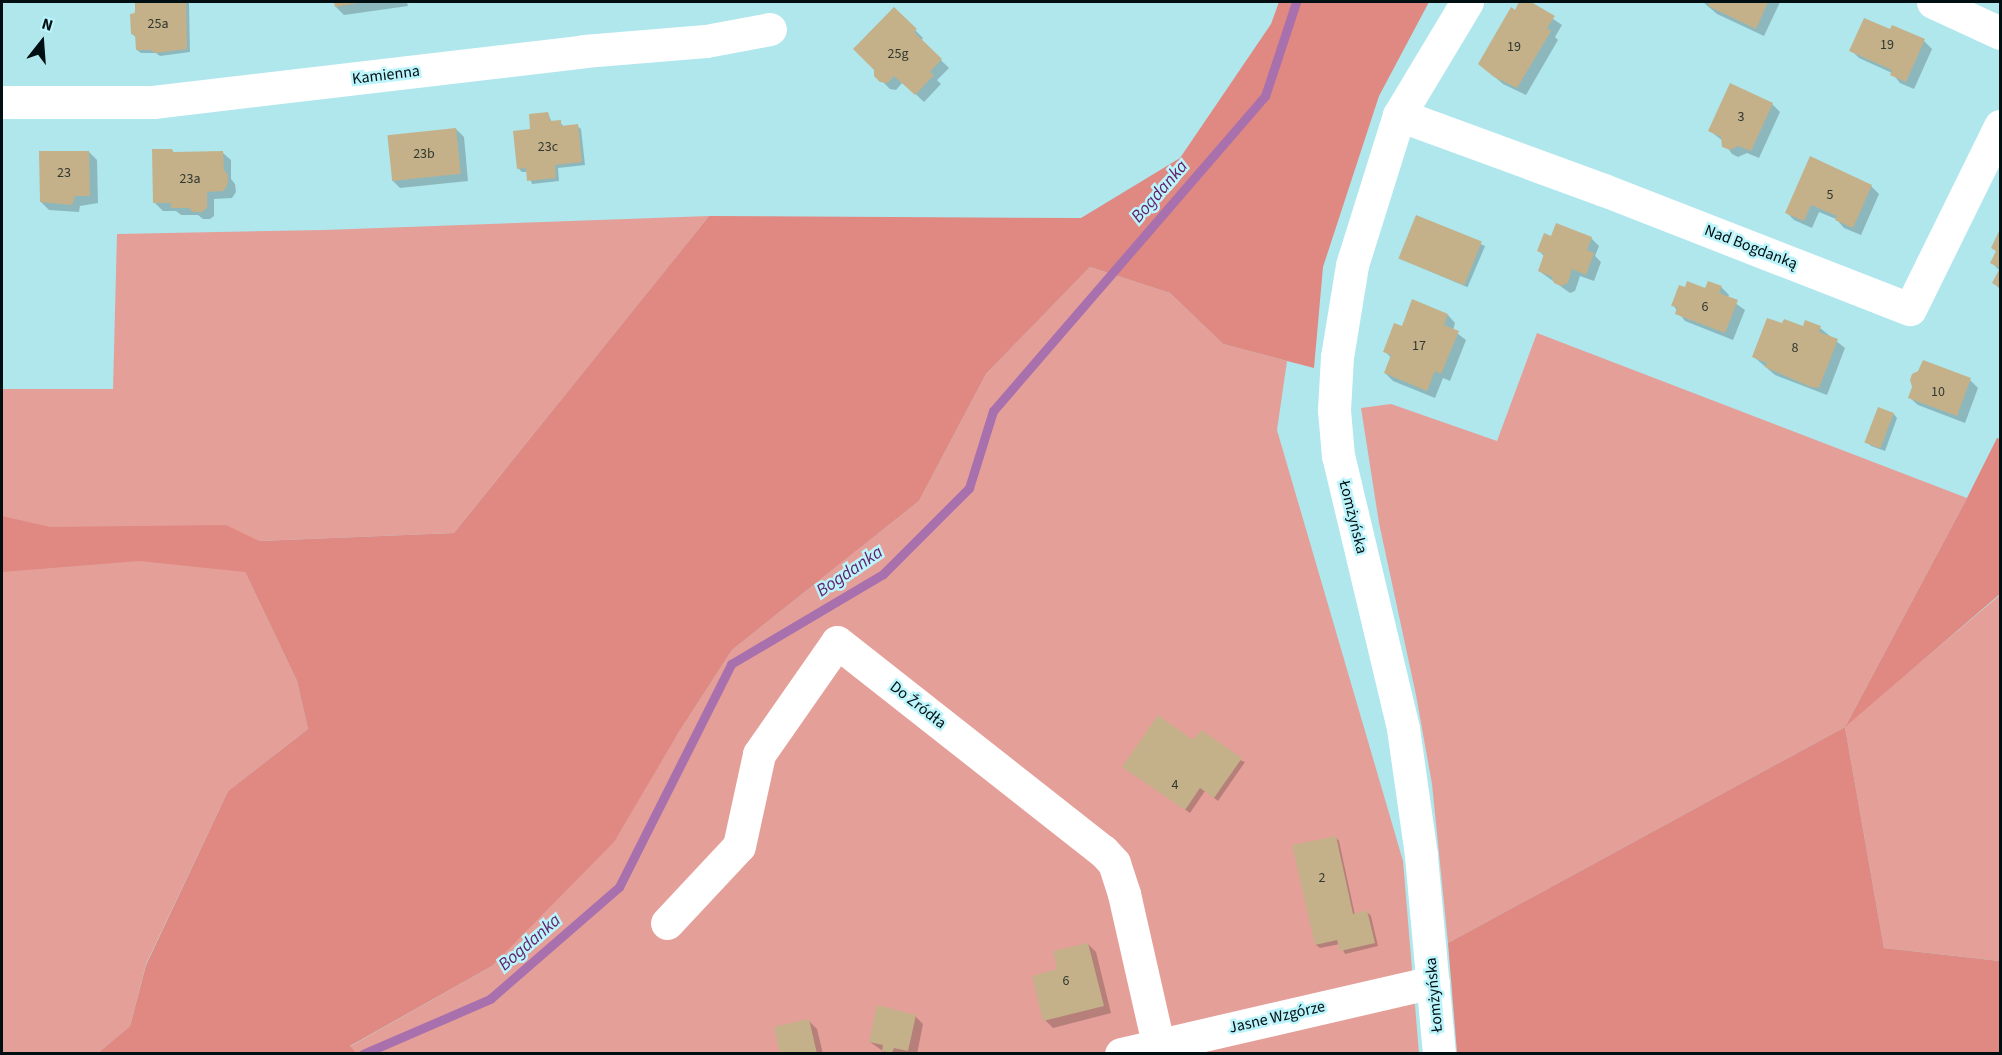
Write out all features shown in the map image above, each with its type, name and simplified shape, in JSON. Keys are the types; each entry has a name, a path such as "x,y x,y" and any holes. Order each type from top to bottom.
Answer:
{"street":[{"name":"Łomżyńska","path":"1439,1053 1421,855 1403,728 1338,456 1334,410 1337,357 1352,265 1399,115 1467,2"},
{"path":"1933,2 2001,33"},
{"name":"Kamienna","path":"2,102 153,102 584,51 706,41 770,29"},
{"name":"Nad Bogdanką","path":"1399,115 1604,190 1911,309 2001,126"},
{"name":"Do Źródła","path":"667,923 739,846 759,754 837,642 1103,851 1114,863 1124,894 1158,1044"},
{"name":"Jasne Wzgórze","path":"1121,1053 1433,982"}],"shaded area":[{"path":"1279,2 1429,2 1379,96 1323,267 1314,368 1223,344 1170,293 1090,267 986,374 919,501 732,650 677,735 614,842 492,966 350,1046 356,1053 98,1053 130,1026 146,965 228,791 308,729 297,681 245,572 139,561 2,572 2,516 50,527 226,525 259,541 454,533 709,216 1081,218 1180,158 1271,24"},
{"path":"709,216 454,533 259,541 245,572 297,681 308,729 228,791 146,964 130,1026 98,1053 2,1054 2,389 113,389 117,234 324,230"},
{"path":"1090,267 1170,293 1223,344 1287,361 1277,430 1403,861 1419,1053 356,1054 349,1047 492,966 677,735 732,650 919,501 986,374"},
{"path":"1537,333 1967,498 1846,725 2000,595 2000,961 1884,948 1845,727 1448,943 1432,784 1416,695 1379,523 1361,408 1391,404 1497,441"},
{"path":"1997,438 2000,439 2000,594 1845,727"},
{"path":"1845,727 1884,948 2000,961 2000,1053 1457,1053 1448,943"}],"building":[{"path":"135,2 186,2 187,49 155,53 151,50 136,50 135,35 131,34 130,14 135,13"},
{"path":"334,2 359,2 359,3 335,7"},
{"path":"1519,2 1531,2 1555,16 1547,28 1551,31 1517,88 1494,77 1478,64 1511,7 1515,10"},
{"path":"1710,2 1768,2 1756,29 1708,6"},
{"path":"894,7 917,29 914,32 942,59 930,72 934,75 915,95 894,76 888,83 880,82 874,76 874,70 853,49"},
{"path":"1864,18 1890,29 1892,25 1925,39 1906,82 1890,75 1892,70 1849,51"},
{"path":"1730,83 1773,103 1751,151 1738,146 1730,150 1722,147 1721,137 1708,131"},
{"path":"548,112 550,121 561,120 561,126 578,124 582,162 555,165 556,178 527,181 526,168 517,169 513,131 530,129 529,114"},
{"path":"456,128 461,174 392,181 387,135"},
{"path":"152,149 172,149 173,152 223,151 224,170 228,175 228,183 224,191 207,192 207,208 202,212 193,212 189,208 171,208 171,203 153,203"},
{"path":"39,151 89,151 90,196 75,196 72,205 40,202"},
{"path":"1810,156 1872,185 1853,228 1835,220 1837,216 1811,205 1804,221 1785,213"},
{"path":"1416,215 1482,242 1464,285 1398,259"},
{"path":"1556,223 1592,237 1587,250 1594,253 1586,275 1572,269 1568,283 1561,286 1554,283 1552,277 1538,271 1544,254 1537,251 1544,233 1551,236"},
{"path":"2000,229 2000,268 1990,263 1996,251 1991,248"},
{"path":"2000,268 2000,288 1992,283"},
{"path":"1687,281 1705,288 1708,281 1722,286 1719,293 1738,300 1725,333 1675,314 1677,307 1671,306 1679,285 1685,287"},
{"path":"1412,299 1448,314 1444,325 1459,331 1441,374 1435,371 1427,391 1384,373 1391,355 1383,352 1394,323 1402,326"},
{"path":"1767,318 1782,323 1784,319 1803,326 1805,320 1821,326 1819,332 1838,339 1819,388 1811,387 1765,367 1767,363 1752,357"},
{"path":"1923,360 1971,378 1957,416 1908,398 1912,387 1910,380 1912,374 1918,371"},
{"path":"1878,407 1894,413 1880,449 1864,442"},
{"path":"1158,715 1193,740 1201,730 1242,758 1214,798 1200,788 1185,810 1122,767"},
{"path":"1336,836 1353,914 1367,910 1375,943 1340,951 1337,940 1315,945 1292,845"},
{"path":"1088,943 1104,1006 1043,1021 1032,976 1057,969 1053,951"},
{"path":"877,1005 916,1015 908,1051 894,1048 892,1053 882,1051 883,1045 869,1042"},
{"path":"809,1019 817,1054 780,1054 774,1027"}],"waterway":[{"name":"Bogdanka","path":"363,1054 490,999 619,887 731,664 883,574 969,488 993,411 1265,96 1296,2"}]}
